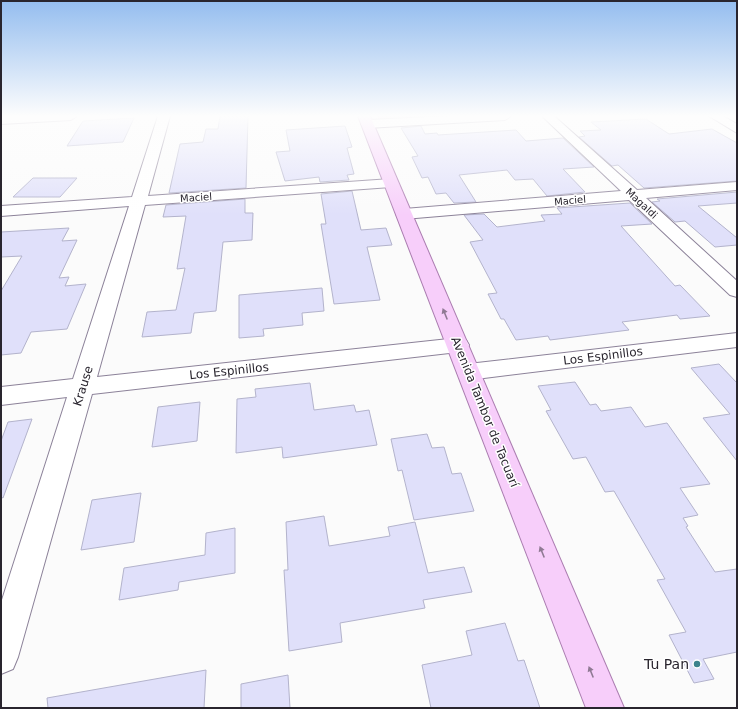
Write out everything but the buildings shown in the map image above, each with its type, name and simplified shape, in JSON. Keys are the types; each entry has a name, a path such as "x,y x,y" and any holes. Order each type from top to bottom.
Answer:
{"main road":[{"name":"Avenida Tambor de Tacuarí","path":"378,149 606,708"}],"street":[{"name":"Krause","path":"1,657 154,149"},
{"name":"Magaldi","path":"584,149 737,291"},
{"name":"Maciel","path":"1,212 391,183"},
{"name":"Maciel","path":"404,214 737,186"},
{"name":"Los Espinillos","path":"468,372 737,340"},
{"name":"Los Espinillos","path":"1,396 458,345"}],"place":[{"name":"Tu Pan","path":"697,664"}]}
